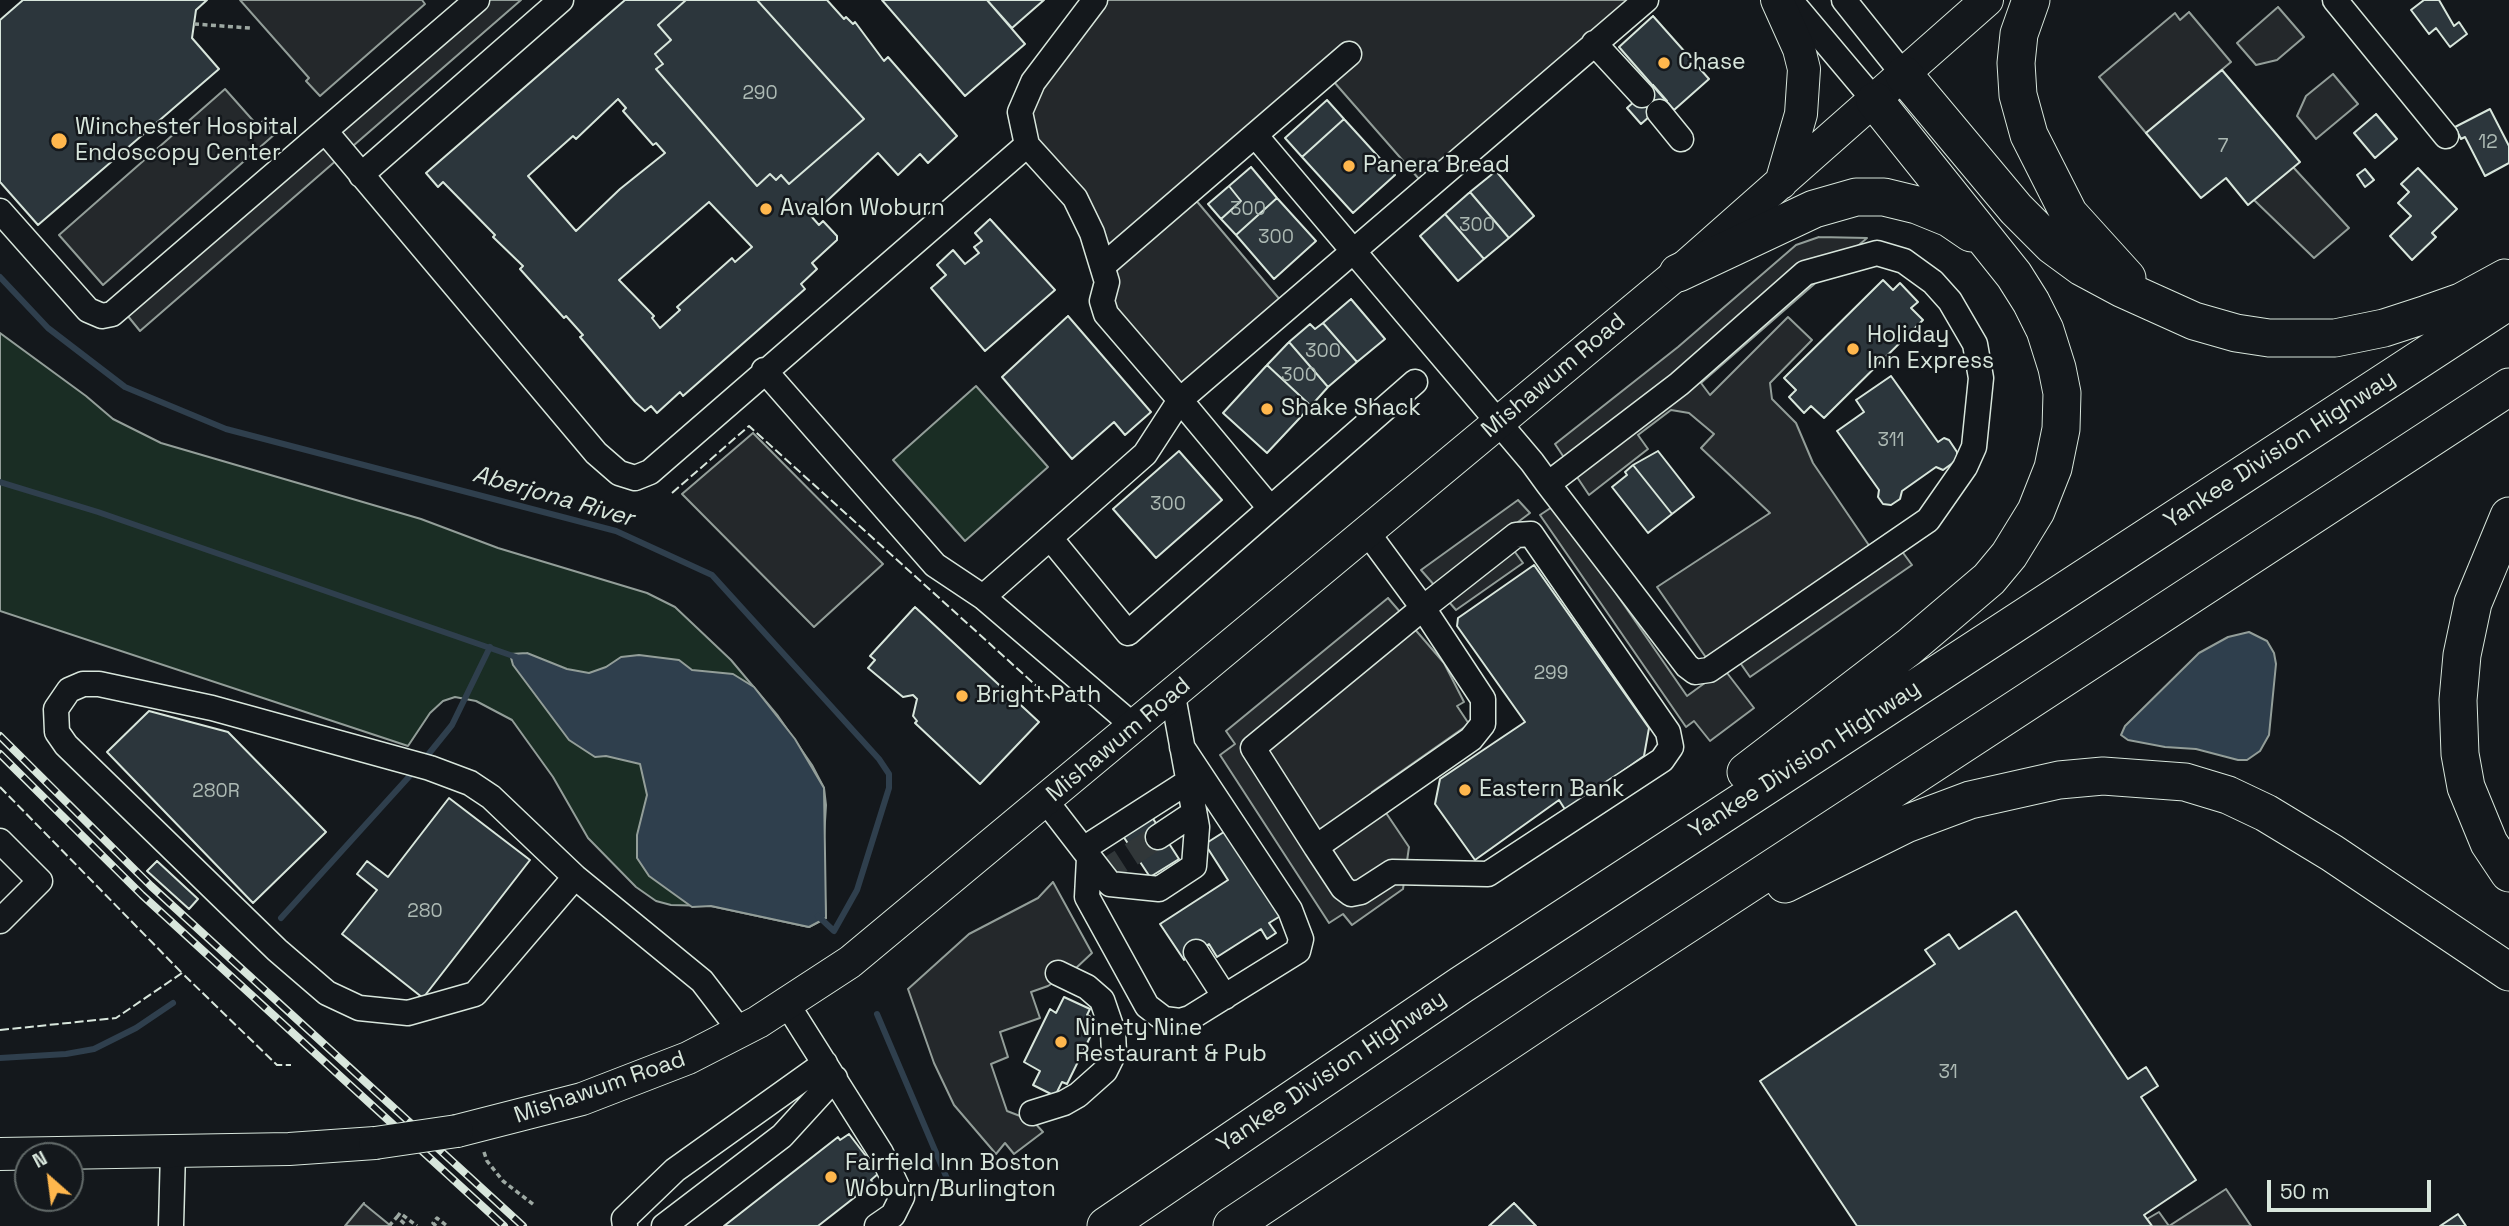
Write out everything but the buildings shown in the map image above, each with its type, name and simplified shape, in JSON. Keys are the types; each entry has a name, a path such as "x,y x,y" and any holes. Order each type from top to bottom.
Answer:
{"highway":[{"path":"2031,0 2019,34 2015,63 2020,104 2029,135 2069,214 2147,299"},
{"path":"1904,75 2040,234 2082,267 2194,321 2236,333 2309,340 2384,328 2460,302 2509,276"},
{"path":"1461,985 1909,647 1975,593 2008,555 2036,511 2053,468 2061,429 2062,393 2051,346 2038,313 2014,275 1875,101"},
{"path":"1678,273 1828,203 1869,196 1899,200 1935,211 1961,226 1997,254"},
{"name":"Yankee Division Highway","path":"1106,1226 1461,985 2509,301"},
{"path":"1232,1226 1609,974 2509,387"},
{"path":"2509,516 2473,603 2462,655 2458,699 2460,754 2466,787 2488,843 2509,873"},
{"path":"1609,974 1906,824 1970,800 2019,788 2103,776 2185,782 2228,795 2266,813 2332,853 2509,972"}],"main road":[{"path":"1777,0 1799,49 1804,69 1801,114 1781,183"},
{"name":"Mishawum Road","path":"0,1154 289,1149 375,1143 467,1129 610,1089 688,1058 741,1032 850,962 1173,696 1678,273 1987,0"}],"street":[{"path":"0,211 88,310 102,316 112,314 477,0"},
{"path":"361,175 561,0"},
{"path":"1095,0 1033,82 1020,112 1027,145 1075,198 1104,265 1107,282 1102,301 1106,314 1270,508"},
{"path":"983,597 1052,539 1145,454 1180,400 1646,0"},
{"path":"1790,0 1875,101"},
{"path":"1844,0 1904,75"},
{"path":"2335,0 2446,136"},
{"path":"1594,43 1681,139"},
{"path":"1104,265 1349,54"},
{"path":"325,131 596,453 619,473 635,478 650,472 764,370 1027,145"},
{"path":"1255,135 1548,484 1687,666 1695,672 1707,672 1919,529 1933,514 1974,447 1980,396 1975,344 1950,301 1933,282 1904,261 1877,253 1805,273 1679,384 1548,484"},
{"path":"764,370 935,565 983,597 1135,727"},
{"path":"1052,539 1128,633 1415,382"},
{"path":"1316,847 1471,739 1483,724 1483,699 1423,608 1367,532"},
{"path":"1523,532 1531,534 1668,732 1671,743 1669,751 1651,767 1484,874 1392,872 1359,893 1351,894 1343,888 1316,847 1253,748 1516,535 1523,532"},
{"path":"575,877 475,994 408,1013 359,1008 327,993 277,950 66,745 57,732 56,709 69,690 83,684 99,684 212,708 405,761 430,768 485,791 575,877 702,981 741,1032"},
{"path":"1046,801 1110,884 1159,889 1194,866 1197,827 1173,696"},
{"path":"1086,853 1087,897 1150,1010 1164,1019 1180,1021 1225,997 1298,951 1301,940 1288,906 1182,747"},
{"path":"1086,853 1189,780"},
{"path":"1158,837 1194,813"},
{"path":"0,841 40,881 0,922"},
{"path":"1196,952 1225,997"},
{"path":"1032,1113 1064,1103 1078,1095 1105,1071 1114,1053 1113,1032 1102,1000 1087,987 1058,973"},
{"path":"787,1004 881,1153 902,1197 893,1214 877,1226"},
{"path":"625,1226 624,1219 675,1170 830,1070"},
{"path":"664,1226 782,1136 830,1070"},
{"path":"171,1226 173,1151"}],"path":[{"path":"194,24 250,28"},
{"path":"467,1129 503,1181 534,1205"},
{"path":"389,1226 400,1213 416,1226"},
{"path":"397,1217 407,1226"},
{"path":"433,1225 437,1218 447,1226"}],"green space":[{"path":"0,333 113,419 161,443 421,519 498,548 647,593 675,607 731,660 778,716 812,765 824,788 826,918 809,927 711,906 671,905 656,901 636,887 588,838 553,777 512,720 476,701 455,697 443,701 430,713 408,746 0,611"},
{"path":"976,386 1048,467 965,541 893,460"}],"shaded area":[{"path":"240,0 422,0 425,4 320,96 306,81 309,78"},
{"path":"489,0 521,0 140,331 127,315"},
{"path":"1095,0 1646,0 1426,187 1327,74 1189,192 1287,308 1180,400 1110,319 1104,265 1027,145 1033,82"},
{"path":"2278,7 2304,37 2277,60 2256,65 2237,43"},
{"path":"2189,12 2231,62 2146,133 2099,77 2175,13 2180,20"},
{"path":"2333,74 2358,104 2316,139 2297,116 2306,96"},
{"path":"225,89 257,125 263,121 275,134 103,285 59,235"},
{"path":"2293,167 2349,228 2314,258 2254,200"},
{"path":"1819,237 1867,238 1701,383 1710,395 1788,317 1812,340 1770,383 1772,399 1796,423 1813,463 1881,563 1901,550 1912,565 1750,677 1727,644 1707,659 1657,587 1770,513 1701,448 1714,434 1689,413 1671,410 1638,435 1648,449 1589,495 1555,444 1678,347 1796,245"},
{"path":"753,433 883,564 814,627 682,494"},
{"path":"1518,500 1530,513 1502,534 1523,563 1456,610 1421,570"},
{"path":"1555,505 1687,696 1724,669 1754,708 1710,741 1694,721 1686,727 1540,515"},
{"path":"1388,598 1444,663 1464,702 1457,706 1469,724 1372,792 1409,847 1403,889 1352,925 1343,914 1329,923 1220,755 1235,744 1226,731"},
{"path":"1053,882 1092,953 1075,969 1048,986 1031,992 1040,1018 1000,1032 1008,1057 991,1064 1007,1111 1033,1121 1043,1132 1014,1154 1005,1143 996,1154 954,1105 934,1063 908,989 969,934 1038,898"},
{"path":"2226,1189 2251,1226 2169,1226"},
{"path":"364,1204 391,1226 345,1226"},
{"path":"2159,1212 2169,1226 2152,1226 2147,1219"}],"water":[{"path":"2249,632 2267,641 2274,653 2276,664 2269,735 2260,751 2247,760 2238,760 2196,749 2128,740 2121,735 2125,726 2199,653 2228,637"},
{"path":"527,653 567,669 589,673 606,667 621,657 639,655 679,660 692,670 733,674 754,687 795,739 824,788 826,918 809,927 711,906 692,907 649,876 637,858 637,835 647,795 640,764 606,756 595,757 569,740 513,665 510,654"}],"waterway":[{"name":"Aberjona River","path":"0,277 48,328 125,387 226,429 616,531 712,575 879,759 889,774 889,788 857,890 834,931 818,916"},
{"path":"0,482 98,512 516,657"},
{"path":"423,761 452,725 490,647"},
{"path":"281,918 416,769"},
{"path":"0,1058 66,1054 94,1049 136,1028 173,1003"},
{"name":"Aberjona River","path":"877,1014 951,1188"}],"tunnel":[{"path":"1101,874 1158,837"}],"railway":[{"path":"0,736 151,886 523,1226"},
{"path":"0,754 142,895 504,1226"}],"fence":[{"path":"672,493 749,426 1052,700"},
{"path":"0,787 182,973"},
{"path":"0,1030 116,1018 182,973 277,1065 291,1065"}],"place":[{"name":"Chase","path":"1664,63"},
{"name":"Winchester Hospital Endoscopy Center","path":"59,141"},
{"name":"Panera Bread","path":"1349,166"},
{"name":"Avalon Woburn","path":"766,209"},
{"name":"Holiday Inn Express","path":"1853,349"},
{"name":"Shake Shack","path":"1267,409"},
{"name":"Bright Path","path":"962,696"},
{"name":"Eastern Bank","path":"1465,790"},
{"name":"Ninety Nine Restaurant & Pub","path":"1061,1042"},
{"name":"Fairfield Inn Boston Woburn/Burlington","path":"831,1177"}]}
